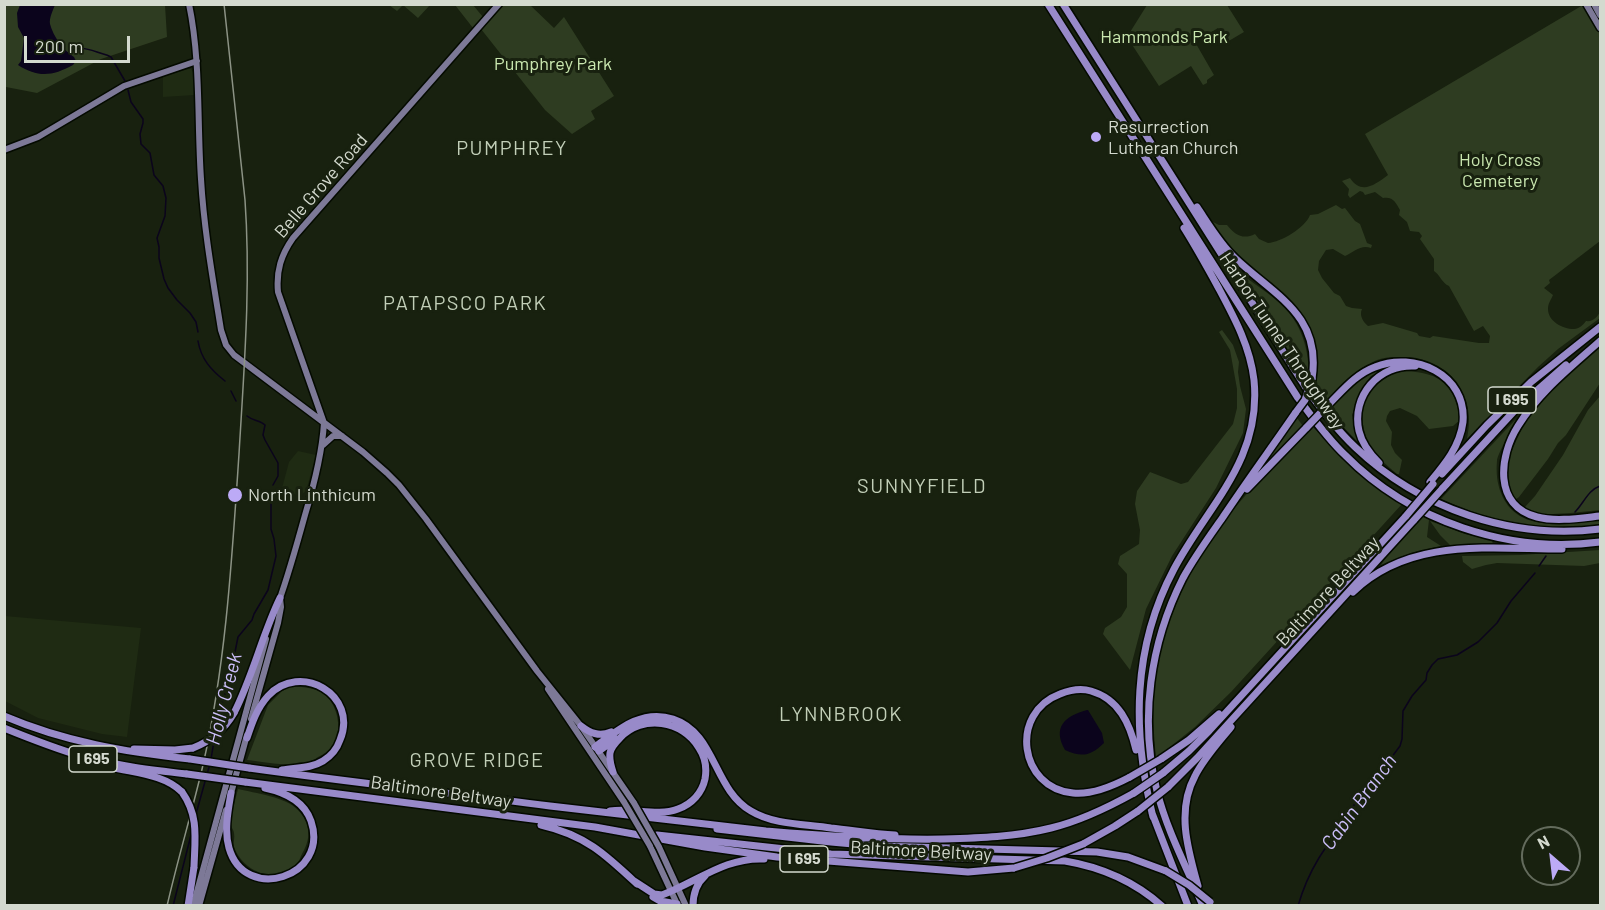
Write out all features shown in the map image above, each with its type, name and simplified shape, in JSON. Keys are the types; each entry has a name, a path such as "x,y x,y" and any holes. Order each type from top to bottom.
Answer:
{"highway":[{"name":"Harbor Tunnel Throughway","path":"1048,4 1298,399 1346,457 1392,492 1431,515 1472,531 1539,543 1600,544"},
{"name":"Harbor Tunnel Throughway","path":"1063,4 1294,369 1341,433 1381,469 1409,488 1451,509 1500,524 1530,529 1557,531 1600,529"},
{"path":"1125,103 1221,243 1236,259 1287,302 1298,315 1308,331 1313,359 1312,379 1305,400 1213,531 1184,578 1164,626 1151,678 1148,713 1150,752 1158,792 1174,838 1208,905"},
{"path":"1153,817 1138,734 1139,693 1148,638 1158,604 1173,571 1229,484 1241,460 1252,424 1255,396 1252,369 1243,335 1172,208 1163,186"},
{"name":"Baltimore Beltway","path":"4,716 32,728 110,749 670,821 831,837 887,839 966,839 1006,836 1053,828 1102,810 1134,793 1189,751 1432,483 1509,402 1549,366 1600,326"},
{"path":"1600,340 1555,382 1525,415 1507,450 1503,477 1508,495 1518,507 1529,514 1557,519 1600,516"},
{"name":"Baltimore Beltway","path":"4,728 84,757 141,768 595,827 722,850 831,862 968,872 1014,868 1083,844 1138,811 1168,787 1495,431 1530,396 1600,340"},
{"path":"1213,531 1244,491 1329,404 1362,373 1383,364 1400,361 1424,365 1449,381 1457,393 1462,406 1461,430 1455,448 1432,483"},
{"path":"1409,488 1380,464 1368,450 1359,433 1358,408 1364,392 1376,379 1390,370 1413,366 1437,372"},
{"path":"1310,633 1366,581 1391,566 1421,554 1447,549 1577,548 1600,544"},
{"path":"110,749 192,748 219,733 234,713 280,598"},
{"path":"1188,906 1153,817 1146,795 1132,734 1125,718 1112,701 1093,692 1072,690 1050,699 1035,713 1027,731 1026,747 1034,769 1050,785 1064,791 1080,793 1109,787 1130,777 1161,759 1183,744 1213,719 1280,653"},
{"path":"1208,905 1195,876 1185,833 1184,815 1187,796 1199,768 1275,671"},
{"path":"247,738 263,703 271,693 282,686 294,682 309,682 323,687 334,696 341,709 344,724 341,739 334,752 316,764 274,771"},
{"path":"595,751 636,720 657,716 673,719 687,725 702,739 731,793 750,811 765,818 888,835 966,839"},
{"path":"580,726 588,732 603,735 622,732 648,723 664,723 679,728 692,738 705,762 704,782 694,799 676,809 659,812 620,810 602,812"},
{"path":"613,772 610,755 622,732"},
{"path":"27,737 84,760 161,779 173,784 182,792 191,808 195,823 194,867 188,906"},
{"path":"231,794 227,835 229,848 235,861 243,870 260,879 274,879 292,874 305,862 313,846 314,834 309,816 296,801 281,792 245,783"},
{"path":"507,816 555,828 580,838 596,847 648,894 678,905"},
{"path":"670,821 731,832 875,846 1097,852 1128,857 1166,871 1189,885 1208,905"},
{"path":"595,827 831,854 1065,861 1114,875 1140,889 1162,906"},
{"path":"634,881 658,895 733,862 749,859 831,862"},
{"path":"693,906 693,898 698,885 711,871"}],"main road":[{"path":"189,4 197,62 202,207 209,258 226,345 234,355 343,436 387,473 411,499 580,726 686,906"},
{"name":"Belle Grove Road","path":"324,423 278,292 278,274 282,257 293,238 499,4"},
{"path":"1586,4 1600,28"},
{"path":"1594,4 1600,15"},
{"path":"1600,5 1600,15"},
{"path":"4,150 38,137 124,86 197,62"},
{"path":"298,404 308,404 314,394"},
{"path":"193,906 268,632 301,532 323,446 324,423"},
{"path":"323,446 333,436 343,436"},
{"path":"199,906 278,623 280,598"},
{"path":"537,670 556,702 613,772 634,803 659,847 675,889 678,905"}],"shaded area":[{"path":"20,5 55,5 50,24 59,43 74,57 76,61 73,65 52,73 39,74 18,65 21,61 24,38 18,27 17,13"},
{"path":"188,69 194,73 195,95 163,97 163,76"},
{"path":"298,451 316,455 306,491 301,495 281,492 289,462"},
{"path":"5,616 141,628 127,737 102,734 38,718 5,701"},
{"path":"1088,710 1102,733 1104,743 1094,751 1085,754 1065,750 1061,742 1060,729 1067,719"}],"green space":[{"path":"4,5 165,5 167,37 101,59 37,93 6,87"},
{"path":"389,5 403,5 397,11"},
{"path":"403,5 430,5 418,18"},
{"path":"455,5 473,5 483,17 473,28"},
{"name":"Pumphrey Park","path":"504,5 530,5 554,28 564,17 614,96 591,111 595,119 572,134 545,110 481,29"},
{"name":"Hammonds Park","path":"1147,5 1227,5 1244,32 1227,42 1218,28 1195,42 1214,75 1207,80 1207,83 1203,85 1191,66 1159,86 1127,37"},
{"name":"Holy Cross Cemetery","path":"1583,5 1600,33 1600,241 1549,280 1550,283 1544,288 1553,295 1548,309 1550,317 1560,326 1569,329 1578,328 1586,321 1595,319 1600,311 1600,318 1538,367 1467,439 1468,407 1459,385 1443,369 1421,359 1397,357 1377,360 1350,377 1323,403 1312,386 1316,361 1315,348 1313,337 1302,314 1285,294 1232,249 1209,220 1219,225 1227,225 1240,236 1247,237 1255,234 1259,239 1268,243 1292,234 1310,215 1318,214 1336,205 1342,209 1345,208 1360,224 1367,243 1372,245 1371,248 1361,248 1345,256 1333,249 1326,250 1319,261 1318,270 1346,306 1362,309 1362,318 1368,326 1383,323 1417,333 1419,336 1489,343 1490,336 1483,326 1474,331 1449,286 1434,271 1434,259 1420,239 1422,236 1419,232 1410,231 1407,222 1399,215 1400,210 1394,201 1383,198 1375,192 1365,195 1360,191 1350,198 1349,189 1342,181 1350,178 1359,186 1368,187 1388,175 1365,134"},
{"path":"1234,266 1280,303 1297,324 1307,352 1308,382"},
{"path":"1222,330 1233,345 1239,362 1240,386 1246,409 1243,433 1216,488 1172,556 1146,609 1130,670 1103,634 1105,628 1121,617 1127,607 1127,574 1118,564 1120,556 1139,544 1140,530 1135,504 1137,491 1150,472 1181,484 1188,482 1233,424 1237,408 1237,389 1230,350 1219,332"},
{"path":"1600,347 1600,383 1566,435 1515,500 1507,481 1507,460 1525,422 1560,381"},
{"path":"1388,365 1390,367 1371,376 1359,396 1352,415 1358,442 1327,411 1362,376"},
{"path":"1404,371 1430,375 1444,383 1454,396 1460,420 1453,426 1429,429 1417,416 1400,408 1390,411 1386,421 1392,432 1391,445 1402,460 1399,474 1397,474 1379,458 1371,447 1367,440 1362,416 1369,393 1375,386 1388,376"},
{"path":"1600,396 1600,510 1535,515 1524,508 1563,455 1588,410"},
{"path":"1297,418 1303,426 1256,475"},
{"path":"1516,419 1497,461 1499,485 1508,506 1518,515 1530,521 1558,524 1600,519 1600,524 1565,528 1528,526 1475,513 1441,499"},
{"path":"1312,426 1356,472 1402,504 1231,692 1195,727 1156,758 1153,715 1157,666 1170,620 1189,576 1228,516 1258,481"},
{"path":"1423,517 1429,520 1427,537 1441,546 1411,553 1381,565 1385,559"},
{"path":"1430,521 1465,534 1492,540 1493,545 1450,545"},
{"path":"1600,550 1600,563 1584,566 1497,563 1472,569 1463,562 1462,556 1520,555"},
{"path":"290,686 317,690 329,699 338,719 338,734 333,746 308,763 285,764 247,760 268,705"},
{"path":"238,789 286,802 303,816 308,827 308,838 294,867 285,872 268,874 251,868 238,855 234,847 234,831 231,822"}],"waterway":[{"name":"Holly Creek","path":"68,53 82,48 109,56 125,81"},
{"name":"Holly Creek","path":"128,90 131,102 143,119 141,144 150,153 154,175 163,186 166,198 165,216 157,238 164,279 168,288 196,322 198,332"},
{"name":"Holly Creek","path":"198,341 207,364 225,381"},
{"name":"Holly Creek","path":"231,391 236,401"},
{"name":"Holly Creek","path":"247,416 265,425 263,435 278,463 278,476 273,485"},
{"name":"Cabin Branch","path":"1575,512 1589,494 1600,486"},
{"name":"Holly Creek","path":"216,730 221,706 234,668 238,637 252,620 268,590 276,556 271,529 271,497"},
{"name":"Cabin Branch","path":"1539,566 1546,556"},
{"name":"Cabin Branch","path":"1298,906 1307,880 1319,858 1349,817 1360,795 1384,771 1400,746 1403,711 1426,680 1432,665 1438,659 1457,655 1478,642 1497,623 1511,601 1535,573"},
{"name":"Holly Creek","path":"211,759 214,741"},
{"name":"Holly Creek","path":"207,774 210,764"},
{"name":"Holly Creek","path":"196,814 206,778"},
{"name":"Holly Creek","path":"173,906 192,831"}],"tram line":[{"path":"167,906 211,727 223,649 239,454 246,327 247,232 224,4"}],"place":[{"name":"Resurrection Lutheran Church","path":"1096,137"},
{"name":"North Linthicum","path":"235,495"}],"district":[{"name":"PUMPHREY","path":"512,148"},
{"name":"PATAPSCO PARK","path":"465,303"},
{"name":"SUNNYFIELD","path":"922,486"},
{"name":"LYNNBROOK","path":"841,714"},
{"name":"GROVE RIDGE","path":"477,760"}]}
